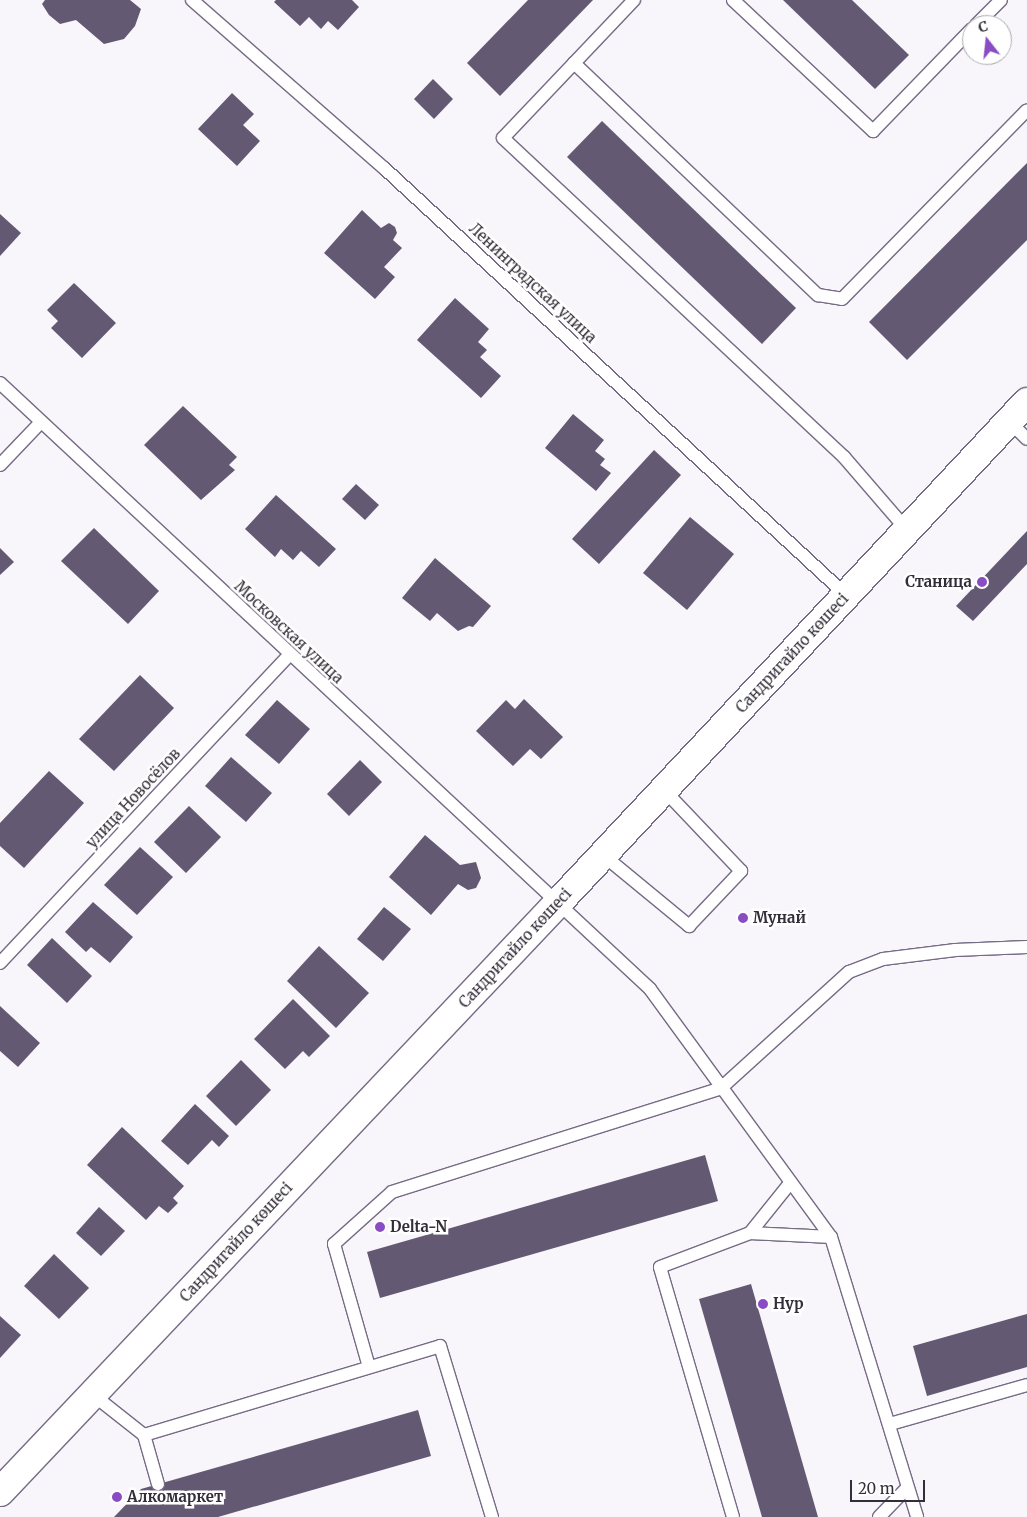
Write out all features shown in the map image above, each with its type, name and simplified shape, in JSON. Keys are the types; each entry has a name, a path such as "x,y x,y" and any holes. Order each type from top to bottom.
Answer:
{"street":[{"name":"Сандригайло көшесі","path":"0,1492 556,905 907,530 1021,421"}],"lane":[{"name":"Ленинградская улица","path":"192,0 384,168 846,595"},
{"path":"634,0 503,138 844,457 907,530"},
{"path":"733,0 873,131 962,39"},
{"path":"986,15 1000,0"},
{"path":"574,63 818,295 842,300 1027,110"},
{"name":"Московская улица","path":"0,383 556,905 650,989 831,1237 917,1517"},
{"path":"0,465 41,422"},
{"name":"улица Новосёлов","path":"0,963 289,655"},
{"path":"602,856 689,926 741,871 664,790"},
{"path":"370,1367 334,1244 392,1192 721,1088 849,972 883,959 955,950 1027,947"},
{"path":"750,1234 792,1182"},
{"path":"732,1517 660,1267 750,1234 831,1237"},
{"path":"144,1435 440,1346 492,1517"},
{"path":"890,1424 1027,1385"},
{"path":"92,1394 144,1435 158,1484"},
{"path":"880,1517 907,1488"}],"building":[{"path":"45,0 130,0 141,9 135,26 124,39 104,44 76,20 60,24 49,15 42,4"},
{"path":"276,0 352,0 359,7 338,30 328,21 321,29 309,17 300,26 274,2"},
{"path":"528,0 593,0 500,96 467,63"},
{"path":"783,0 852,0 909,55 875,89"},
{"path":"433,79 453,99 434,119 414,99"},
{"path":"232,93 254,114 243,125 260,141 237,166 198,129"},
{"path":"602,121 796,308 762,344 567,157"},
{"path":"1027,163 1027,240 907,360 869,322"},
{"path":"362,210 381,228 389,223 395,227 397,233 393,240 402,248 384,267 395,277 375,299 324,253"},
{"path":"0,214 21,233 0,256"},
{"path":"74,283 116,323 82,358 51,328 58,321 47,310"},
{"path":"455,298 489,329 478,342 487,350 480,357 501,376 481,398 417,340"},
{"path":"183,406 237,457 229,465 235,470 201,500 144,445"},
{"path":"573,414 604,440 595,451 605,459 600,465 611,473 596,491 545,448"},
{"path":"654,450 681,475 599,564 572,539"},
{"path":"356,484 379,505 365,520 342,499"},
{"path":"276,495 336,549 319,567 301,551 293,560 281,549 275,557 245,529"},
{"path":"690,517 734,554 687,610 643,573"},
{"path":"94,528 159,591 128,624 61,561"},
{"path":"1027,531 1027,564 973,621 956,606"},
{"path":"0,548 14,562 0,575"},
{"path":"435,558 491,606 473,627 469,626 458,631 437,613 430,621 402,598"},
{"path":"140,675 174,708 114,771 79,739"},
{"path":"524,699 563,737 541,759 530,749 513,766 476,731 506,700 515,709"},
{"path":"277,700 310,729 279,764 245,735"},
{"path":"231,757 272,793 246,822 205,786"},
{"path":"360,760 382,782 349,816 327,794"},
{"path":"49,771 84,803 24,868 0,846 0,823"},
{"path":"189,806 221,837 186,873 154,842"},
{"path":"425,835 460,865 476,862 481,878 476,888 468,890 458,884 431,915 389,877"},
{"path":"140,847 173,877 137,915 104,885"},
{"path":"93,902 133,937 110,963 91,947 86,952 65,932"},
{"path":"384,907 411,929 383,961 357,939"},
{"path":"52,938 92,976 67,1003 27,965"},
{"path":"319,946 369,993 336,1028 287,981"},
{"path":"293,999 330,1036 309,1057 303,1051 285,1069 254,1039"},
{"path":"0,1006 40,1043 18,1067 0,1051"},
{"path":"241,1060 271,1090 236,1126 206,1096"},
{"path":"195,1104 229,1136 219,1147 212,1140 188,1165 161,1141"},
{"path":"122,1127 184,1186 173,1198 178,1203 168,1213 159,1206 146,1220 87,1165"},
{"path":"705,1155 718,1201 380,1298 367,1252"},
{"path":"99,1207 125,1231 101,1256 76,1233"},
{"path":"54,1254 89,1288 59,1319 24,1286"},
{"path":"751,1284 818,1517 762,1517 699,1299"},
{"path":"1027,1314 1027,1367 927,1396 913,1346"},
{"path":"0,1316 21,1335 0,1358"},
{"path":"418,1410 431,1456 218,1517 114,1517 141,1489"}],"place":[{"name":"Станица","path":"982,582"},
{"name":"Мунай","path":"743,918"},
{"name":"Delta-N","path":"380,1227"},
{"name":"Нур","path":"763,1304"},
{"name":"Алкомаркет","path":"117,1497"}]}
